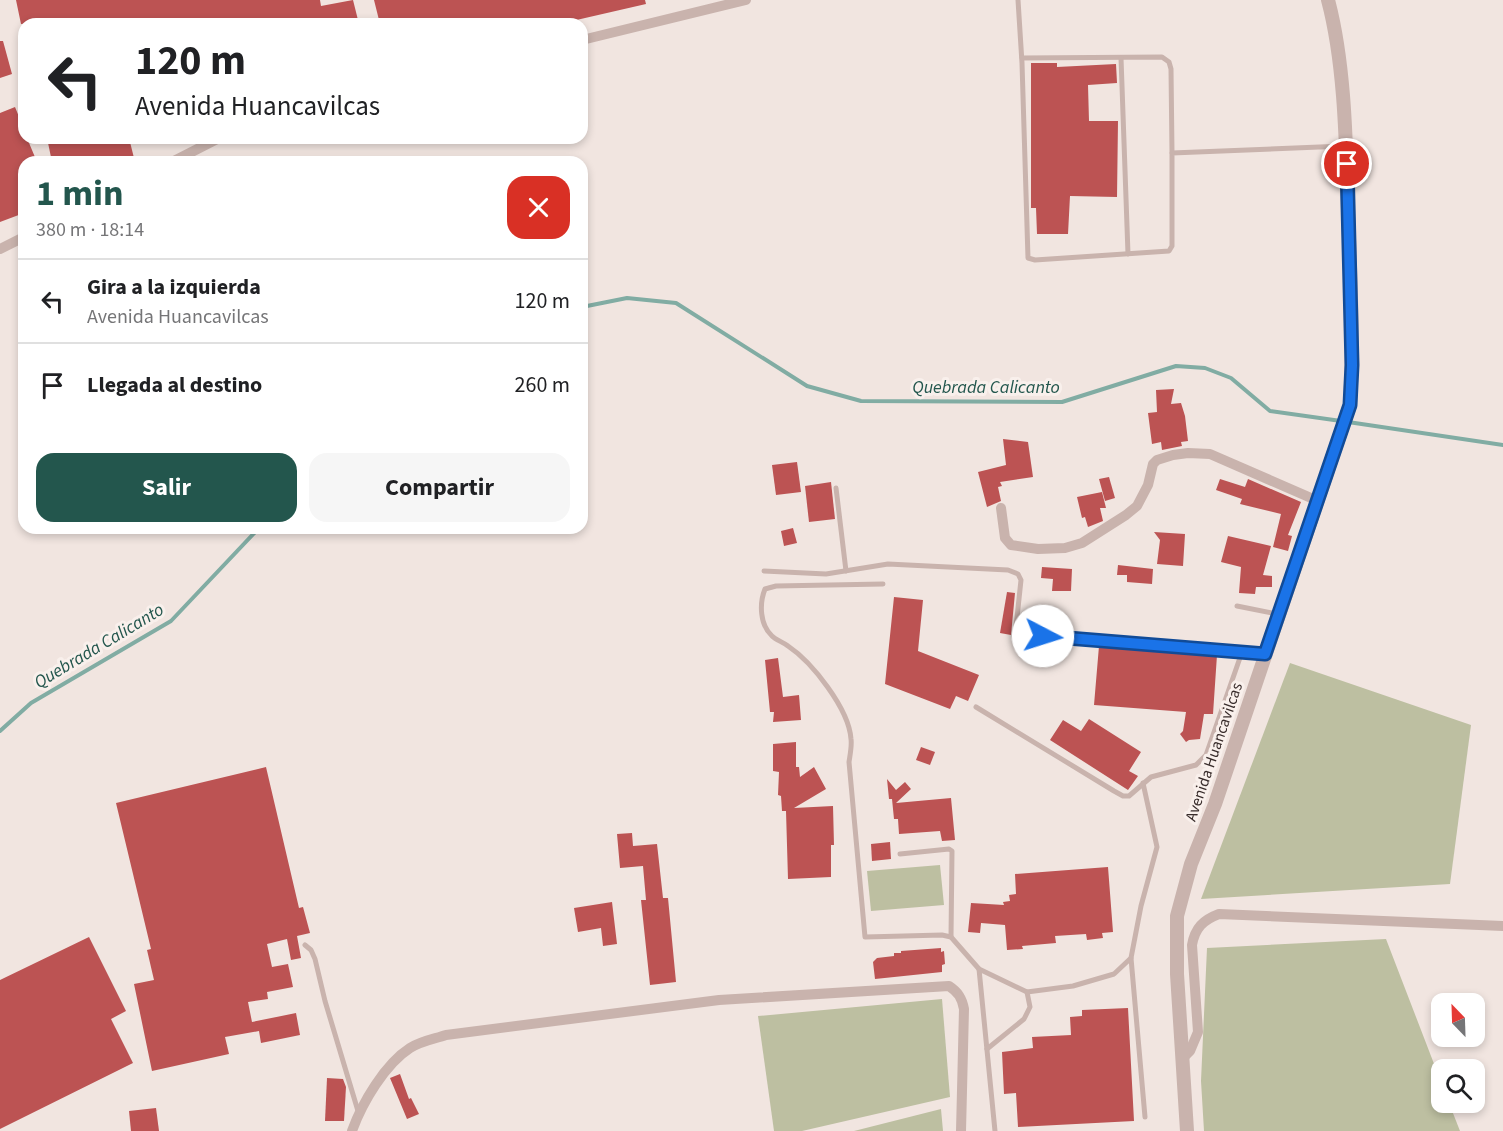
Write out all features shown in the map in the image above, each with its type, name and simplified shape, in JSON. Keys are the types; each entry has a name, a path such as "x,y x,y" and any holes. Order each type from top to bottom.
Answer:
{"street":[{"path":"588,39 746,0"},
{"name":"Avenida Huancavilcas","path":"1187,1131 1177,974 1177,916 1191,864 1215,804 1350,405 1352,355 1346,146 1342,90 1328,0"},
{"path":"184,156 207,144"},
{"path":"0,249 18,240"},
{"path":"1000,508 1005,538 1011,545 1038,549 1065,548 1082,543 1137,506 1148,485 1151,467 1157,460 1188,453 1210,454 1318,501"},
{"path":"1181,1060 1190,1051 1198,1032 1192,945 1194,933 1208,918 1219,914 1503,926"},
{"path":"351,1131 358,1113 391,1064 411,1047 446,1035 719,1000 949,986 957,991 963,1000 964,1009 961,1131"}],"lane":[{"path":"1018,0 1028,258 1035,260 1169,251 1171,248 1172,153 1169,62 1162,57 1022,58"},
{"path":"1121,58 1128,254"},
{"path":"1172,153 1346,146"},
{"path":"836,488 846,571"},
{"path":"764,572 826,574 888,564 1013,571 1021,580 1016,627 1021,634 1265,654"},
{"path":"883,584 770,587 765,589 761,598 761,616 772,636 788,646 812,667 847,723 851,738 849,762 865,937 942,935 951,937 979,969 1027,992 1073,986 1114,974 1131,958"},
{"path":"1237,606 1279,614"},
{"path":"976,707 1123,796 1130,796 1143,783 1157,774 1196,765 1206,755 1242,652"},
{"path":"1143,783 1157,848 1141,906 1131,958 1145,1117"},
{"path":"900,854 950,849 952,851 951,937"},
{"path":"305,945 315,959 358,1113"},
{"path":"979,969 995,1131"},
{"path":"987,1049 1024,1019 1030,1006 1027,992"}],"green space":[{"path":"1290,663 1471,725 1450,884 1201,899"},
{"path":"940,865 944,905 871,911 867,871"},
{"path":"1386,939 1432,1059 1431,1113 1453,1113 1460,1131 1204,1131 1201,1081 1207,948"},
{"path":"942,999 950,1097 802,1131 774,1131 758,1016"},
{"path":"941,1109 943,1131 854,1131"}],"building":[{"path":"16,0 320,0 321,6 353,0 358,18 205,18 20,18"},
{"path":"374,0 645,0 646,4 585,18 378,18"},
{"path":"0,41 3,41 12,74 0,78"},
{"path":"1031,63 1057,63 1057,67 1116,64 1117,83 1088,85 1089,121 1118,121 1117,197 1070,196 1068,234 1037,234 1036,208 1031,208"},
{"path":"15,107 18,114 18,144 30,144 34,156 18,156 18,215 0,222 0,113"},
{"path":"48,144 130,144 134,156 51,156"},
{"path":"1174,389 1171,404 1181,403 1188,441 1181,442 1182,446 1162,450 1161,442 1152,444 1148,413 1157,412 1156,390"},
{"path":"1003,439 1028,442 1033,477 1000,482 1002,486 998,487 1001,501 987,507 978,472 1006,465"},
{"path":"797,462 801,492 776,495 772,465"},
{"path":"1109,477 1115,498 1105,501 1099,479"},
{"path":"1220,479 1245,487 1248,479 1301,502 1288,535 1292,536 1288,551 1273,547 1281,514 1240,504 1242,499 1216,490"},
{"path":"831,482 835,519 809,522 805,486"},
{"path":"1102,492 1106,508 1100,508 1103,521 1088,527 1085,517 1082,518 1077,497"},
{"path":"793,528 797,543 784,546 781,531"},
{"path":"1154,532 1185,534 1183,566 1157,564 1160,540"},
{"path":"1228,536 1271,546 1263,575 1272,576 1272,587 1256,587 1255,594 1239,593 1241,567 1221,562"},
{"path":"1118,565 1153,569 1152,584 1127,582 1127,575 1117,575"},
{"path":"1042,567 1072,569 1071,591 1052,591 1053,579 1041,578"},
{"path":"1007,592 1015,593 1011,635 1000,633"},
{"path":"894,597 923,600 918,651 979,675 968,701 956,696 950,709 885,684"},
{"path":"1099,646 1217,655 1213,714 1204,714 1200,739 1186,742 1180,734 1183,731 1186,712 1094,705"},
{"path":"778,658 783,697 799,695 801,720 773,722 774,712 770,712 765,660"},
{"path":"1089,719 1141,752 1129,771 1138,776 1128,790 1050,740 1063,720 1081,731"},
{"path":"796,742 796,767 799,767 800,777 814,767 826,789 794,808 833,806 834,845 831,845 831,877 788,879 786,811 782,811 781,796 778,795 779,772 773,771 773,744"},
{"path":"921,747 935,752 930,765 916,760"},
{"path":"266,767 299,908 303,907 310,933 297,936 301,958 291,960 287,939 267,944 272,967 288,964 293,987 267,992 268,999 248,1002 252,1022 296,1013 300,1035 261,1043 259,1031 225,1037 229,1054 152,1071 134,984 154,980 147,950 151,949 116,803"},
{"path":"887,779 896,790 905,782 911,789 896,803 951,798 955,840 942,841 940,831 899,834 898,819 894,819 892,799 889,799"},
{"path":"632,833 633,846 657,844 663,898 668,898 676,982 650,985 641,900 646,900 643,866 620,868 617,834"},
{"path":"890,842 891,859 872,861 871,844"},
{"path":"1108,867 1113,932 1102,933 1103,938 1087,940 1086,934 1055,936 1056,943 1022,946 1023,949 1007,950 1005,925 981,923 980,933 968,932 971,903 1004,905 1003,902 1010,901 1009,895 1016,894 1015,874"},
{"path":"612,902 617,944 603,946 601,928 578,932 574,908"},
{"path":"89,937 126,1011 111,1019 133,1063 0,1129 0,980"},
{"path":"941,948 941,952 944,951 945,964 942,965 942,972 875,979 873,962 877,958 894,956 894,953 901,953 901,951"},
{"path":"1128,1008 1134,1121 1018,1127 1016,1093 1004,1094 1002,1052 1033,1048 1032,1037 1071,1035 1070,1017 1082,1016 1082,1010"},
{"path":"400,1074 409,1099 411,1098 419,1114 407,1119 390,1078"},
{"path":"327,1078 343,1079 346,1087 344,1121 325,1121"},
{"path":"156,1108 159,1131 131,1131 129,1111"}],"waterway":[{"name":"Quebrada Calicanto","path":"588,306 627,298 676,303 807,386 861,401 1062,402 1176,366 1205,368 1231,378 1270,411 1341,421"},
{"name":"Quebrada Calicanto","path":"1348,422 1503,445"},
{"name":"Quebrada Calicanto","path":"0,731 31,703 171,621 253,534"}],"route":[{"path":"1043,636 1265,654 1350,405 1352,365 1347,164"}]}
